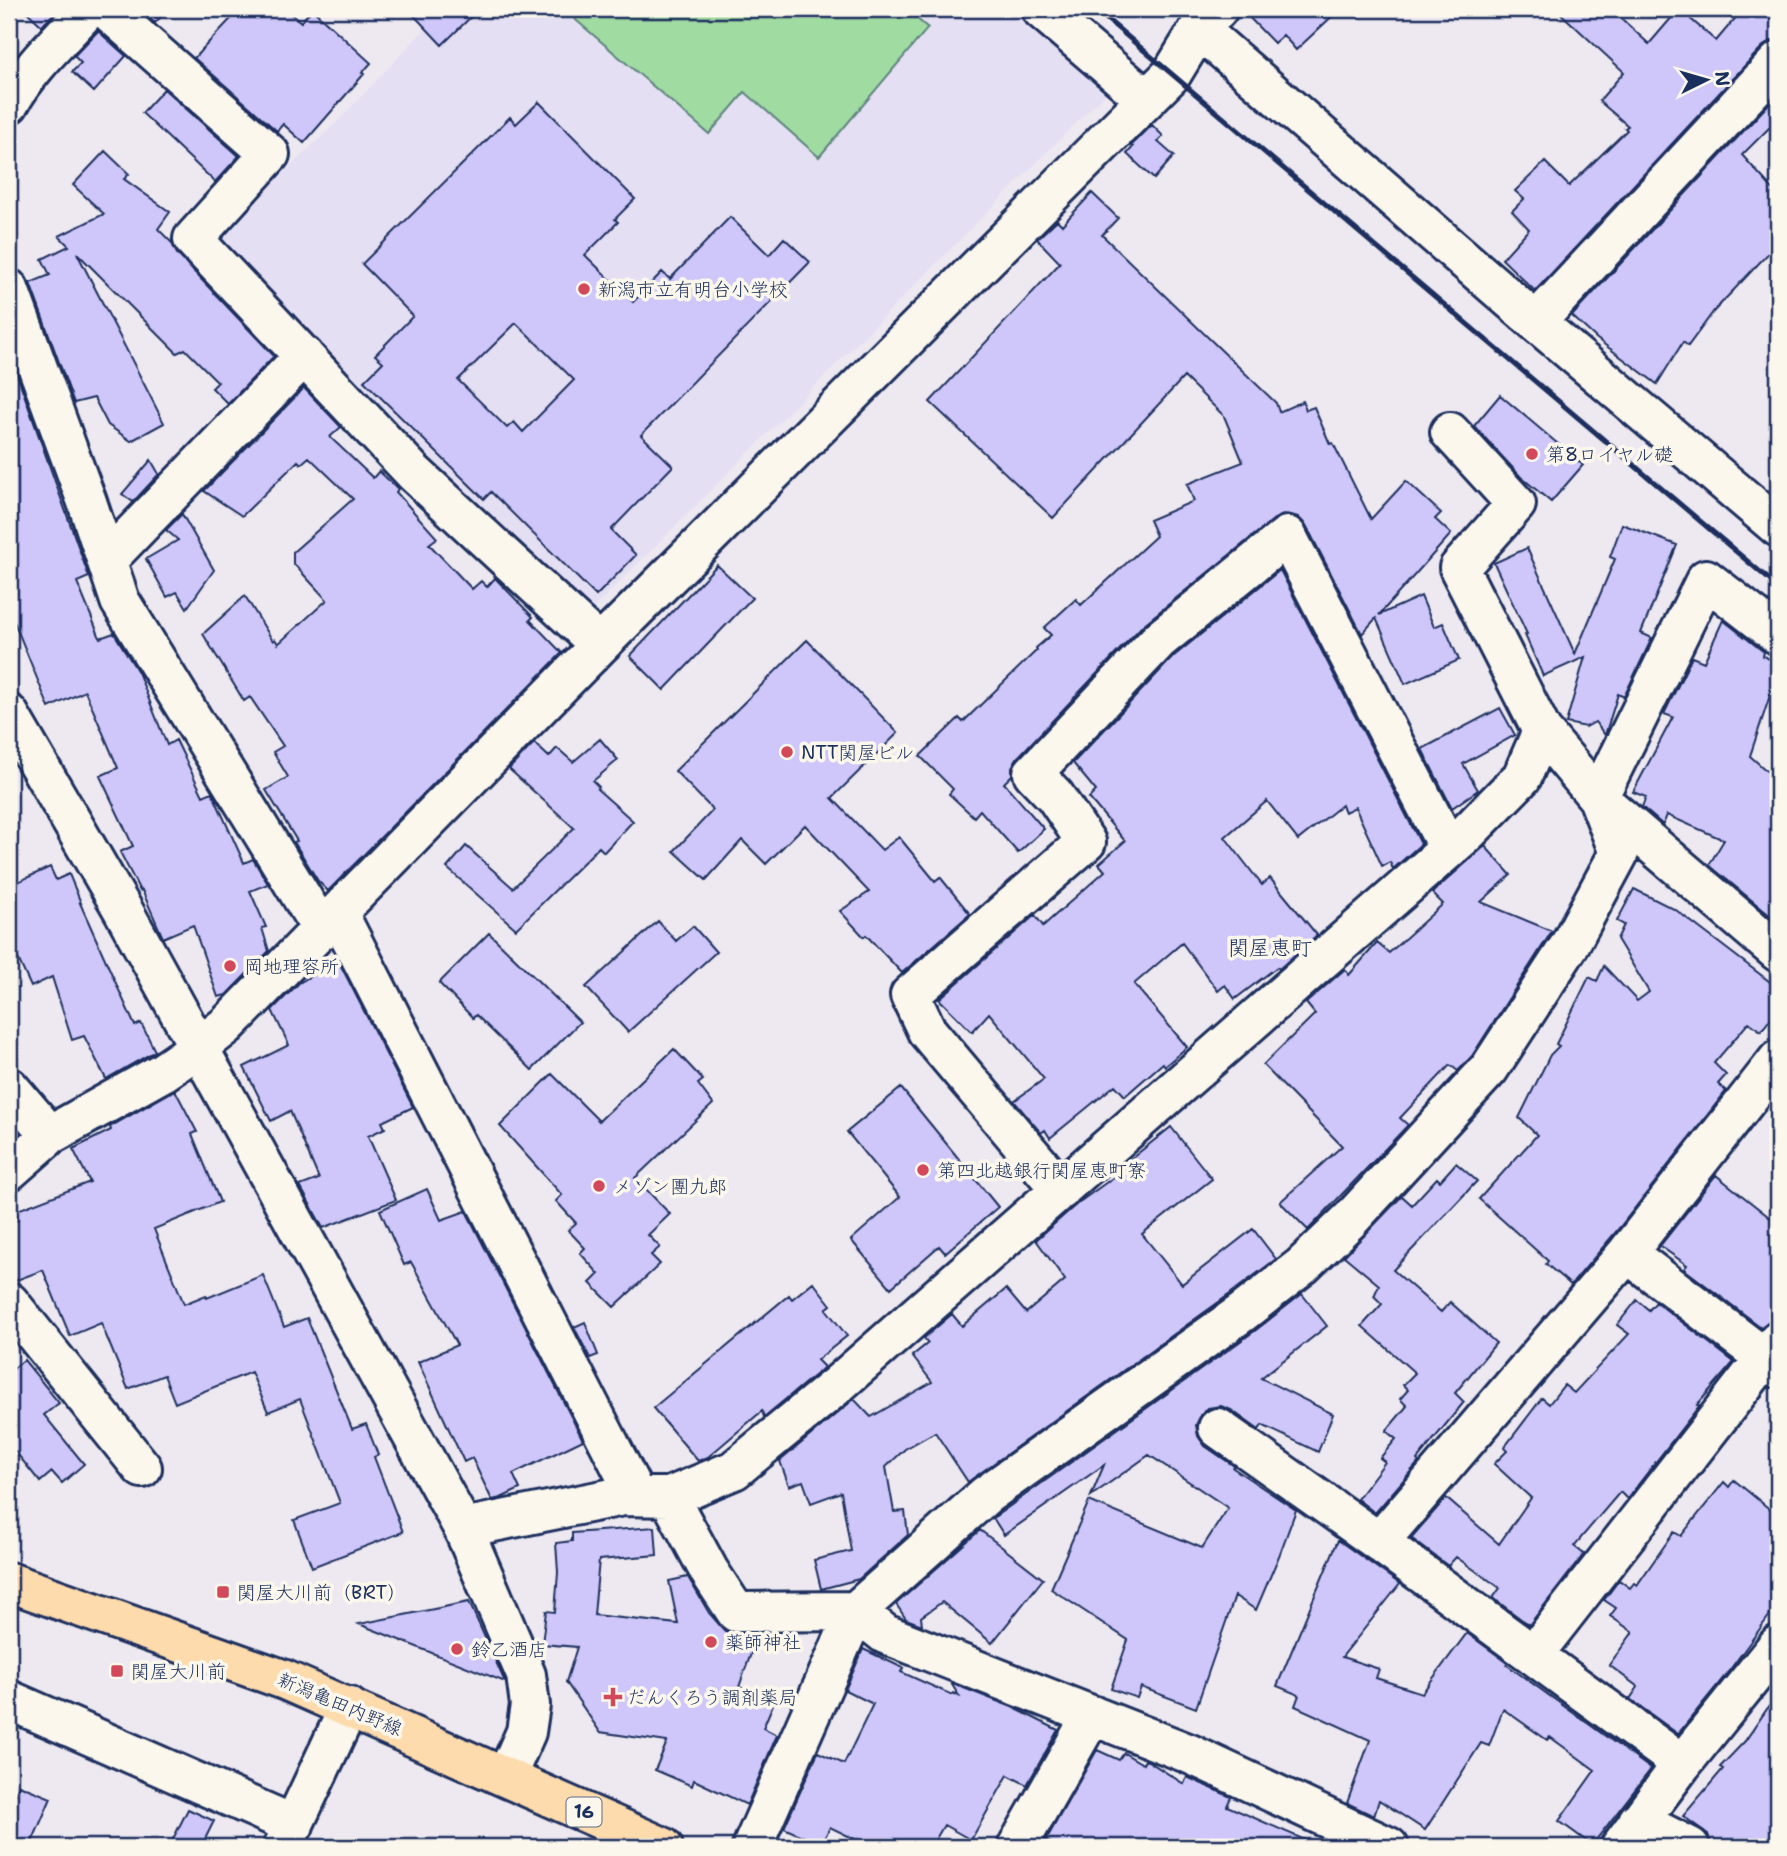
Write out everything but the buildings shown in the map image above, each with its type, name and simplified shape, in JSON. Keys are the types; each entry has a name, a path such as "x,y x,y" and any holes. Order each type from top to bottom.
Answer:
{"main road":[{"name":"新潟亀田内野線","path":"9,1582 285,1680 663,1847"}],"street":[{"path":"9,104 38,65 88,9"},
{"path":"106,9 270,154 193,239 414,473 600,645"},
{"path":"1041,9 1146,99"},
{"path":"9,1171 50,1135 163,1072 227,1025 600,645 1171,75 1209,19 1536,322 1778,527"},
{"path":"1536,322 1778,62"},
{"path":"9,289 120,601 330,921 652,1497 709,1571 736,1612 856,1611 885,1634 1190,1754 1389,1847"},
{"path":"107,560 304,356"},
{"path":"1450,432 1516,504 1459,568 1542,731 1598,798 1778,952"},
{"path":"1061,1190 926,1031 909,995 1086,842 1055,796 1033,773 1159,640 1287,536 1448,848"},
{"path":"752,1847 856,1611 986,1495 1303,1266 1350,1220 1489,1069 1569,946 1619,853 1598,798 1706,579 1778,635"},
{"path":"10,718 123,910 463,1528 526,1675 530,1705 526,1732 506,1777"},
{"path":"463,1528 623,1496 652,1497 734,1471 835,1387 1467,833 1522,776 1542,731"},
{"path":"1379,1542 1627,1253 1778,1060"},
{"path":"9,1087 50,1135"},
{"path":"1533,1655 1774,1355 1627,1253"},
{"path":"9,1302 142,1468"},
{"path":"1218,1428 1682,1763"},
{"path":"1690,1847 1629,1834 1682,1763 1778,1644"},
{"path":"9,1700 288,1836 349,1707"},
{"path":"1017,1847 1092,1715"}],"shaded area":[{"name":"新潟市立有明台小学校","path":"440,9 1018,9 1113,86 594,608 576,608 330,367 221,248 217,235 337,122 421,33"}],"green space":[{"path":"563,9 905,9 928,28 819,157 745,92 709,134"}],"railway":[{"path":"1095,9 1778,587"}],"place":[{"name":"新潟市立有明台小学校","path":"584,289"},
{"name":"第8ロイヤル礎","path":"1532,454"},
{"name":"NTT関屋ビル","path":"787,752"},
{"name":"岡地理容所","path":"230,966"},
{"name":"第四北越銀行関屋恵町寮","path":"923,1170"},
{"name":"メゾン團九郎","path":"599,1186"},
{"name":"関屋大川前（BRT）","path":"223,1592"},
{"name":"薬師神社","path":"711,1642"},
{"name":"鈴乙酒店","path":"457,1649"},
{"name":"関屋大川前","path":"117,1671"},
{"name":"だんくろう調剤薬局","path":"613,1697"}],"district":[{"name":"関屋恵町","path":"1270,948"}]}
